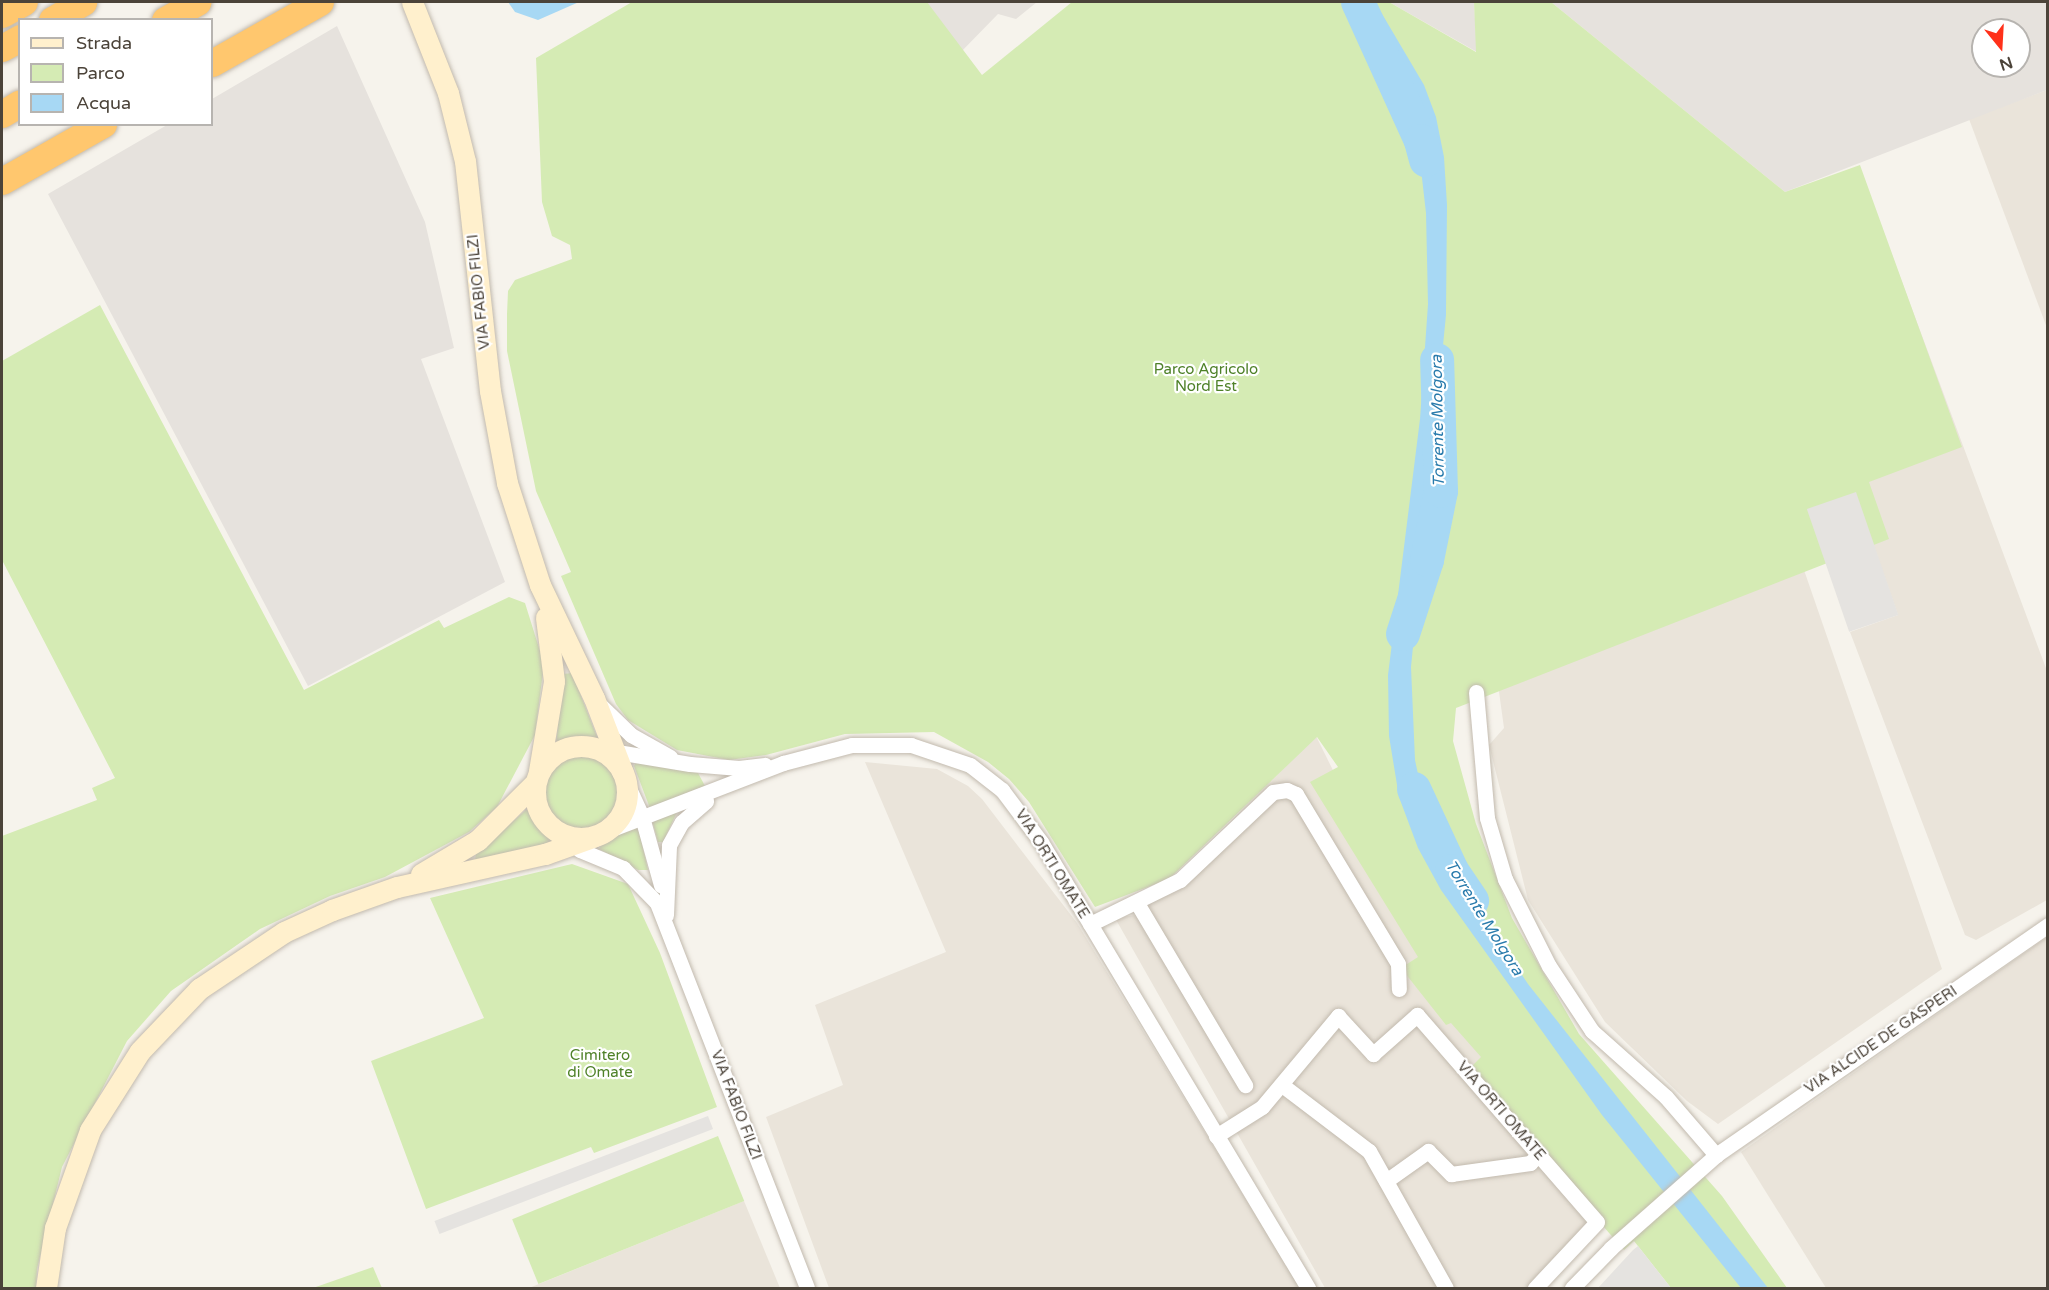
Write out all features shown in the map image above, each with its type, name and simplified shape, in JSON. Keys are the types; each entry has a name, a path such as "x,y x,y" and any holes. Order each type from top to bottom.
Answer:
{"highway":[{"path":"2,14 24,2"},
{"path":"55,18 83,2"},
{"path":"169,18 197,2"},
{"path":"213,62 320,2"},
{"path":"2,48 18,39"},
{"path":"2,114 18,104"},
{"path":"2,182 100,126"}],"street":[{"name":"VIA FABIO FILZI","path":"412,2 448,93 464,154 495,429 507,483 540,585 594,698 642,817 665,903"},
{"name":"VIA FABIO FILZI","path":"537,779 554,681 540,585"},
{"path":"1476,692 1487,818 1504,879 1549,966 1592,1030 1666,1098 1716,1155"},
{"name":"VIA ORTI OMATE","path":"594,698 631,735 690,764"},
{"name":"VIA ORTI OMATE","path":"593,748 690,764 739,768 783,763 852,745 881,742 926,747 970,765 1011,800 1090,924 1308,1288"},
{"path":"46,1288 56,1228 80,1151 119,1079 158,1029 211,979 284,932 397,887 572,845 599,835 624,810 625,777 612,757 593,748 575,746 560,751 537,779 478,840 397,887"},
{"name":"VIA ORTI OMATE","path":"599,835 783,763"},
{"path":"537,779 537,807 554,831 576,839 599,835"},
{"name":"VIA FABIO FILZI","path":"666,921 666,861 677,829 694,809 734,784"},
{"name":"VIA ORTI OMATE","path":"1090,924 1117,908 1137,903 1180,880 1273,792 1287,790 1296,794 1398,964 1399,989"},
{"name":"VIA FABIO FILZI","path":"554,831 572,845 631,874 651,894 666,921 807,1288"},
{"path":"1137,903 1245,1085"},
{"name":"VIA ALCIDE DE GASPERI","path":"1572,1288 1635,1225 1716,1155 2048,925"},
{"name":"VIA ORTI OMATE","path":"1282,1085 1338,1016 1373,1054 1417,1015 1597,1222 1535,1288"},
{"path":"1216,1136 1262,1107 1282,1085 1369,1151 1446,1288"},
{"path":"1386,1181 1428,1151 1450,1174 1530,1163 1539,1154"}],"shaded area":[{"path":"926,2 1037,2 1016,19 998,14 959,54"},
{"path":"1389,2 1474,2 1477,52"},
{"path":"1551,2 2047,2 2047,90 1785,192"},
{"path":"337,26 425,222 454,348 421,359 505,582 308,686 48,194 165,126 213,126 213,98"},
{"path":"2047,90 2047,328 1969,119"},
{"path":"1883,231 2047,671 2047,900 1976,940 1965,935 1850,632 1898,615 1855,492 1804,570 1942,969 1718,1124 1687,1101 1605,1022 1528,900 1489,745 1504,728 1496,670"},
{"path":"1856,492 1898,615 1849,632 1807,509"},
{"path":"1316,736 1370,845 1610,1207 1536,1288 1325,1288 1115,918 1136,915"},
{"path":"865,762 937,769 968,786 982,799 1077,923 1300,1288 829,1288 766,1117 843,1085 815,1005 946,952"},
{"path":"2047,937 2047,1288 1826,1288 1741,1152"},
{"path":"708,1116 713,1129 439,1234 434,1221"},
{"path":"744,1201 780,1288 529,1288"},
{"path":"1638,1246 1671,1288 1598,1288 1633,1250"}],"green space":[{"name":"Parco Agricolo Nord Est","path":"632,2 927,2 982,75 1072,2 1389,2 1476,52 1474,2 1551,2 1785,192 1860,165 1962,447 1869,482 1889,539 1456,708 1453,741 1476,824 1512,918 1579,1034 1722,1196 1787,1288 1671,1288 1634,1241 1624,1250 1467,1071 1481,1057 1451,1023 1446,1025 1401,968 1418,957 1310,782 1338,767 1317,737 1169,879 1095,907 1029,802 1009,779 988,762 934,732 845,734 766,755 729,760 677,750 628,720 616,704 561,576 571,572 536,491 507,351 507,314 508,291 515,280 572,259 570,245 552,236 542,202 536,58"},
{"path":"100,305 304,690 439,620 444,628 509,597 525,603 544,664 535,735 497,807 469,832 385,877 330,896 260,929 171,991 127,1041 62,1167 37,1269 36,1288 2,1288 2,836 97,800 92,788 115,778 2,560 2,361"},
{"path":"572,673 599,742 578,739 556,745 563,674"},
{"path":"573,755 587,755 601,761 611,771 617,785 617,799 611,813 601,823 587,829 573,829 559,823 549,813 543,799 543,785 549,771 559,761"},
{"path":"636,762 698,773 705,786 651,811 634,766"},
{"path":"527,809 557,845 475,861 476,854"},
{"path":"677,812 663,842 658,842 652,820"},
{"path":"638,826 648,870 638,870 599,849 605,840"},
{"name":"Cimitero di Omate","path":"572,864 628,884 660,953 717,1107 594,1153 591,1147 426,1209 371,1061 484,1018 430,898"},
{"path":"718,1136 744,1201 538,1284 512,1219"},
{"path":"373,1267 382,1288 313,1288"}],"water":[{"path":"508,2 579,2 538,20 515,12"},
{"name":"Torrente Molgora","path":"1344,2 1375,2 1424,85 1436,117 1444,157 1447,205 1446,315 1411,667 1415,760 1428,821 1457,878 1528,984 1768,1288 1741,1288 1602,1115 1441,890 1418,848 1399,797 1389,736 1388,675 1420,419 1428,304 1426,213 1419,152 1406,105"}],"waterway":[{"name":"Torrente Molgora","path":"1358,2 1421,141 1426,160"},
{"name":"Torrente Molgora","path":"1403,634 1427,560 1441,491 1437,360"},
{"name":"Torrente Molgora","path":"1414,789 1452,871 1472,901"}]}
